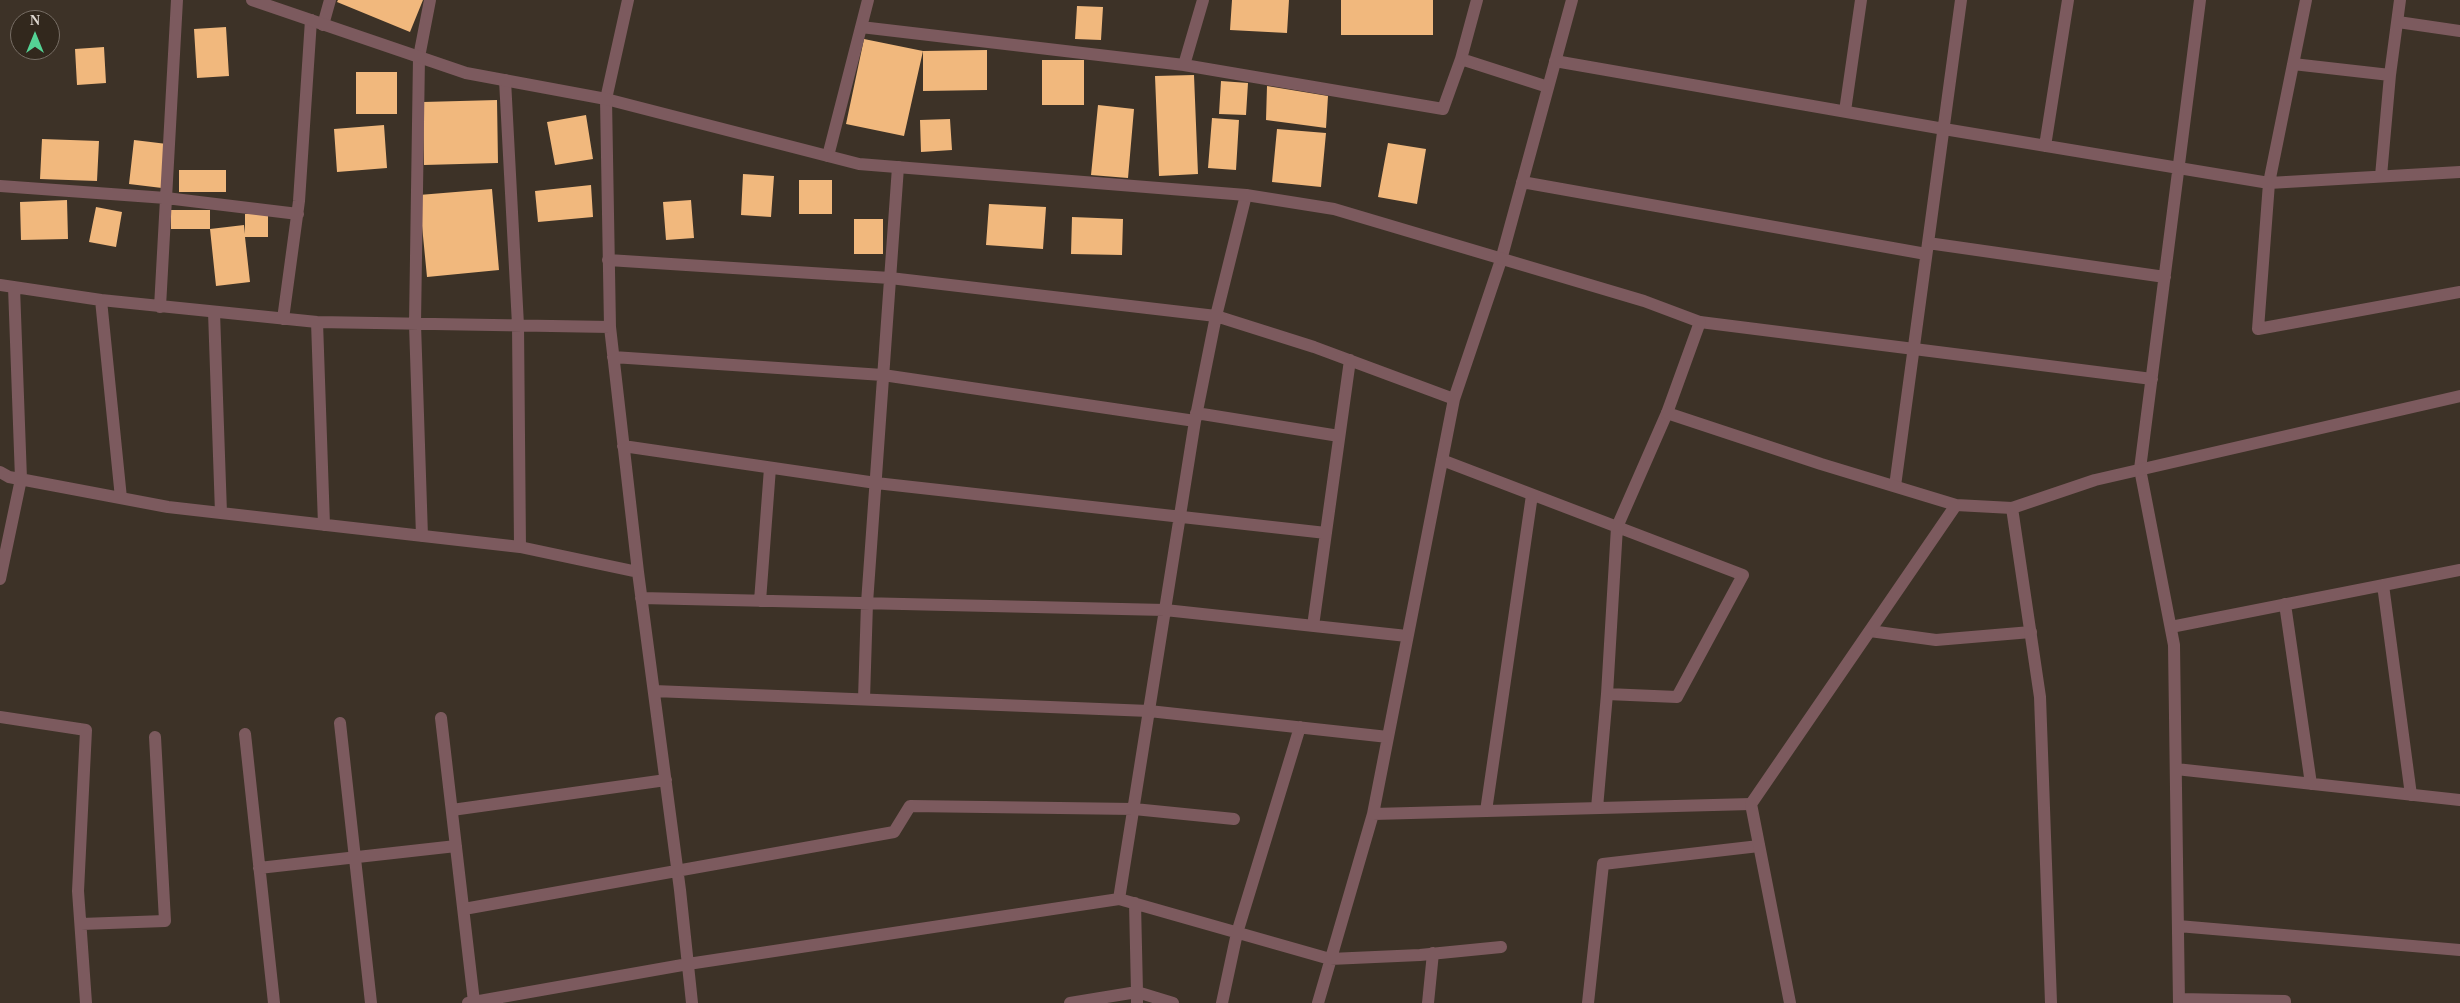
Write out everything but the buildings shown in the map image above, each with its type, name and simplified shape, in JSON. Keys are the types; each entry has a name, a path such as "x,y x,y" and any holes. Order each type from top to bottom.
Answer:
{"street":[{"path":"160,306 177,0"},
{"path":"252,0 466,73 606,99 859,164 1246,195 1334,209 1644,301 1700,322 2152,378"},
{"path":"323,25 330,0"},
{"path":"422,536 415,324 419,57 430,0"},
{"path":"628,0 606,99 610,327 641,598 678,871 692,1003"},
{"path":"828,156 868,0"},
{"path":"1184,65 1203,0"},
{"path":"861,27 1184,65 1443,109 1461,58 1477,0"},
{"path":"1318,1003 1373,814 1454,399 1502,260 1572,0"},
{"path":"1845,111 1861,0"},
{"path":"1895,486 1961,0"},
{"path":"2045,146 2068,0"},
{"path":"2200,0 2140,469 2174,645 2179,1001 2285,1000 2285,1003"},
{"path":"2306,0 2269,183 2258,329 2460,292"},
{"path":"2381,176 2390,75 2400,0"},
{"path":"283,319 298,214 310,20"},
{"path":"2398,22 2460,31"},
{"path":"1461,58 1548,87"},
{"path":"1555,60 1944,129 2269,183 2460,172"},
{"path":"2293,64 2390,75"},
{"path":"506,80 518,325 520,547"},
{"path":"864,700 867,603 898,167"},
{"path":"1522,182 1927,248 2165,277"},
{"path":"0,186 166,198 298,214"},
{"path":"1119,898 1195,417 1216,316 1246,195"},
{"path":"608,260 890,278 1216,316 1350,360 1454,399"},
{"path":"0,285 101,300 317,322 610,327"},
{"path":"0,580 21,479 14,287"},
{"path":"101,300 120,498"},
{"path":"214,312 221,513"},
{"path":"317,322 324,525"},
{"path":"1597,808 1607,694 1617,527 1667,413 1700,322"},
{"path":"613,357 883,375 1339,436"},
{"path":"1313,626 1350,360"},
{"path":"1667,413 1821,464 1956,505 2012,508 2095,480 2460,396"},
{"path":"623,446 876,483 1326,533"},
{"path":"1442,460 1743,575 1677,698 1607,694"},
{"path":"760,601 770,468"},
{"path":"0,472 21,479 168,507 520,547 638,572"},
{"path":"1486,811 1532,494"},
{"path":"1790,1003 1751,804 1956,505"},
{"path":"2012,508 2040,696 2051,1003"},
{"path":"2171,627 2460,570"},
{"path":"2383,585 2410,795"},
{"path":"641,598 1165,610 1407,636"},
{"path":"2285,604 2311,784"},
{"path":"1870,631 1936,640 2031,632"},
{"path":"654,691 1149,710 1388,737"},
{"path":"0,717 86,730 78,891 86,1003"},
{"path":"441,718 464,909 471,1002 688,964 1119,898 1330,960 1500,947"},
{"path":"340,723 371,1003"},
{"path":"1222,1003 1237,933 1300,727"},
{"path":"245,734 274,1003"},
{"path":"81,924 165,921 155,737"},
{"path":"2176,768 2460,800"},
{"path":"452,810 666,780"},
{"path":"1373,814 1751,804"},
{"path":"464,909 894,832 910,806 1134,809 1234,819"},
{"path":"259,868 456,846"},
{"path":"1588,1003 1603,864 1759,846"},
{"path":"1135,903 1137,998"},
{"path":"2178,926 2460,950"},
{"path":"1428,1003 1433,953"},
{"path":"1070,1003 1137,998 1173,1003"}]}
